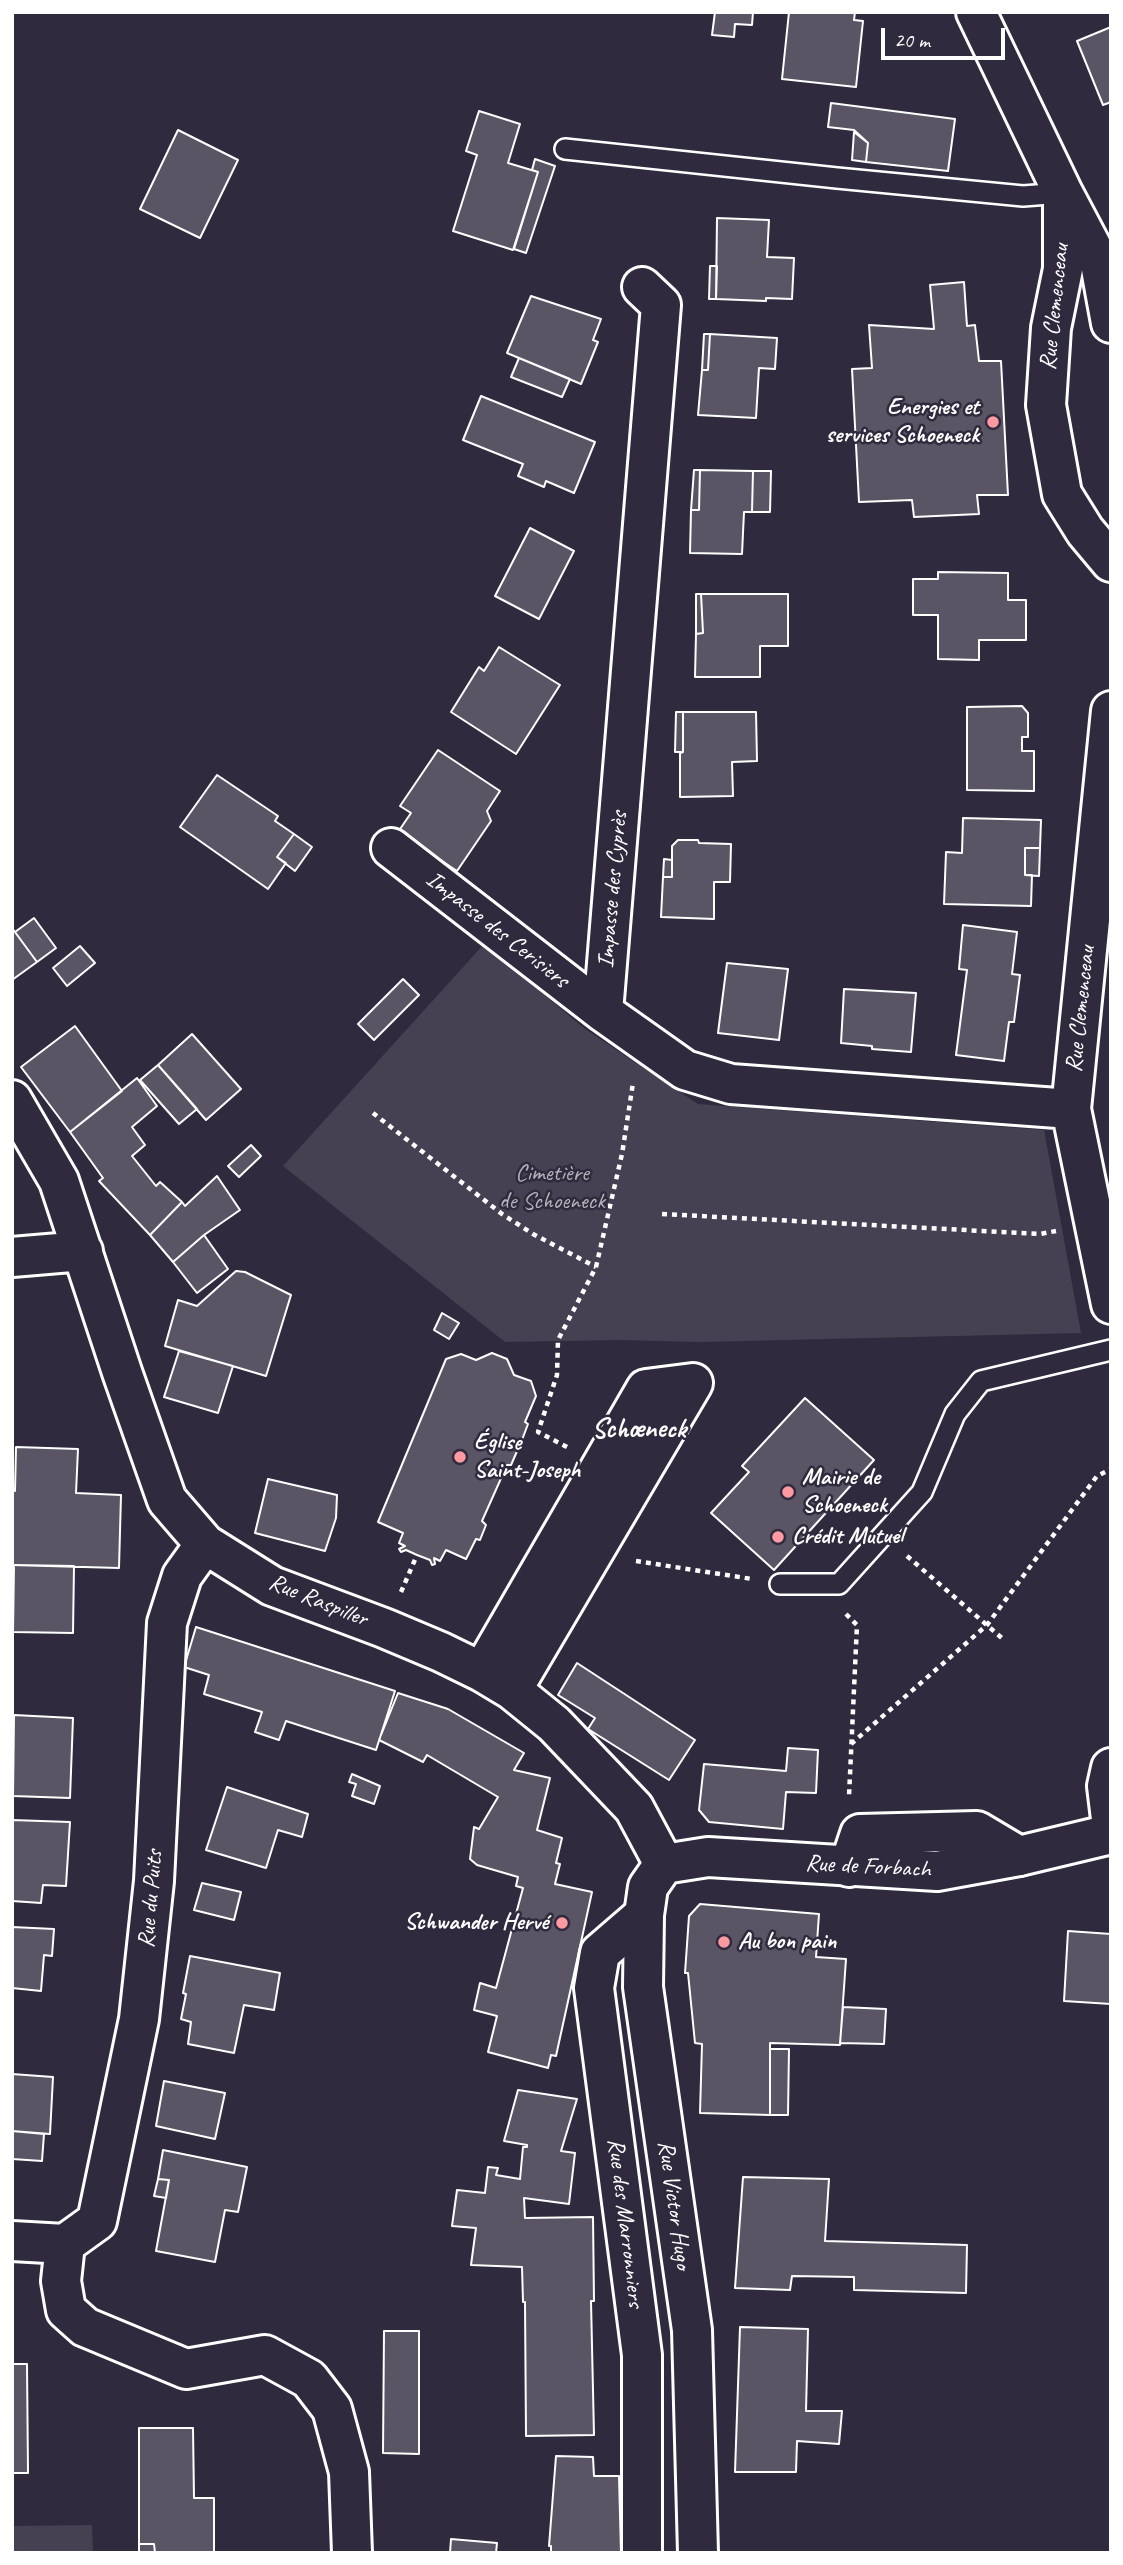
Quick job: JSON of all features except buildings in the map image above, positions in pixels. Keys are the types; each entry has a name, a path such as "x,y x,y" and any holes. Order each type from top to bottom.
{"street":[{"name":"Rue Clemenceau","path":"976,12 1063,194 1063,269 1051,328 1046,405 1062,494 1085,531 1111,562"},
{"path":"1063,194 1100,262 1111,323"},
{"name":"Impasse des Cyprès","path":"603,1012 661,305 642,287"},
{"name":"Rue Clemenceau","path":"1111,711 1071,1110 1111,1304"},
{"name":"Impasse des Cerisiers","path":"391,848 603,1012"},
{"path":"603,1012 685,1070 731,1084 1071,1110"},
{"name":"Rue Raspiller","path":"12,1100 59,1181 167,1500 205,1544 272,1586 384,1628 497,1681 554,1724 634,1808 664,1864"},
{"path":"12,1257 83,1251"},
{"path":"694,1383 594,1554 497,1681 646,1389 694,1383"},
{"name":"Rue du Puits","path":"65,2244 97,2221 139,2019 154,1881 167,1623 182,1576 205,1544"},
{"path":"1111,1768 1107,1786 1111,1819"},
{"name":"Rue de Forbach","path":"664,1864 708,1857 937,1871 1018,1856 1111,1834"},
{"name":"Rue Victor Hugo","path":"664,1864 648,1887 644,1915 643,1987 692,2330 698,2553"},
{"name":"Rue des Marronniers","path":"642,2553 642,2355 594,1988 600,1953 644,1915"},
{"path":"12,2241 65,2244 61,2281 66,2310 85,2327 186,2369 265,2356 309,2379 332,2409 349,2472 352,2553"}],"lane":[{"path":"565,149 1023,196 1063,194"},
{"path":"780,1584 839,1584 922,1492 955,1414 981,1381 1111,1350"}],"path":[{"path":"538,1432 558,1374 558,1340 596,1267 622,1154 633,1081"},
{"path":"373,1113 502,1214 533,1234 596,1267"},
{"path":"662,1214 1040,1234 1095,1225"},
{"path":"851,1744 987,1625 1097,1476 1111,1469"},
{"path":"883,1535 1003,1639"},
{"path":"594,1554 780,1584"},
{"path":"815,1584 857,1625 848,1804"}],"green space":[{"name":"Cimetière de Schoeneck","path":"484,944 585,1029 698,1104 1044,1130 1081,1333 700,1342 505,1342 283,1166"},
{"path":"92,2525 93,2553 12,2553 12,2526"}],"place":[{"name":"Energies et services Schoeneck","path":"993,422"},
{"name":"Église Saint-Joseph","path":"460,1457"},
{"name":"Mairie de Schoeneck","path":"788,1492"},
{"name":"Crédit Mutuel","path":"778,1537"},
{"name":"Schwander Hervé","path":"562,1923"},
{"name":"Au bon pain","path":"724,1942"}],"district":[{"name":"Schœneck","path":"639,1430"}]}
